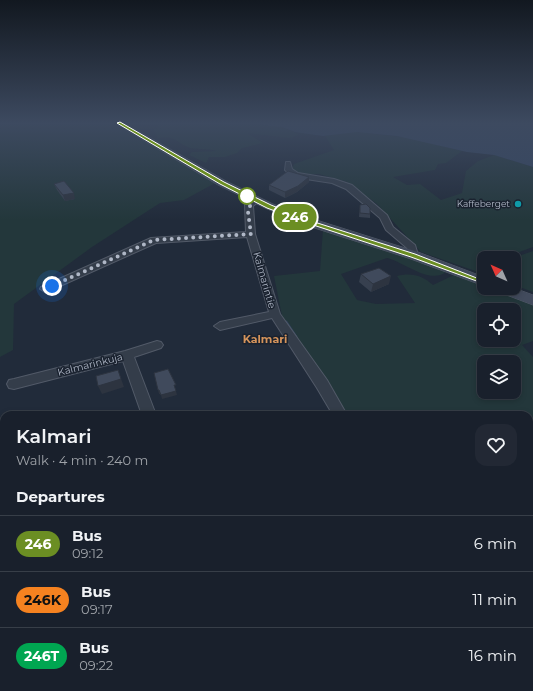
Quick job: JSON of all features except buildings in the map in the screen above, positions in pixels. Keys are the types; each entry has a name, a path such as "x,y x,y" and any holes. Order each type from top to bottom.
{"main road":[{"path":"174,155 256,200 323,227 413,255 477,279"},
{"path":"520,295 533,300"}],"street":[{"path":"288,163 289,170 296,175 334,181 349,187 384,217 389,228 412,247 413,255"},
{"name":"Kalmarintie","path":"256,200 249,205 251,234 274,314 322,384 338,411"},
{"path":"45,290 154,240 251,234"},
{"path":"220,326 274,314"},
{"path":"127,355 157,345"},
{"name":"Kalmarinkuja","path":"14,384 127,355 148,411"}],"green space":[{"path":"0,155 171,155 217,182 184,200 160,203 92,247 14,304 13,350 0,357"},
{"path":"190,155 230,155 225,157 209,157 206,163"},
{"path":"319,155 456,155 446,163 438,164 435,170 393,177 407,185 420,184 441,200 462,193 466,171 478,161 493,155 533,167 533,247 521,251 477,251 477,272 421,252 377,204 347,182 319,174 299,174 292,169 294,164"},
{"path":"323,229 422,260 446,272 432,276 416,271 387,258 341,274 357,300 376,304 415,303 397,276 408,274 421,277 433,285 454,275 477,282 477,295 514,295 533,302 533,341 522,345 533,357 533,411 344,411 283,321 274,276 320,271"},
{"path":"533,251 533,292 521,288 521,255"}],"water":[{"path":"495,155 533,155 533,167"}],"waterway":[{"path":"286,322 296,337"}],"bus line":[{"name":"246","path":"175,155 222,183 269,206 306,221 413,255 477,279"}],"place":[{"name":"Kaffeberget","path":"518,204"}],"district":[{"name":"Kalmari","path":"265,339"}],"route":[{"path":"52,286 154,240 251,234 248,212 249,205 251,203 247,196"}]}
